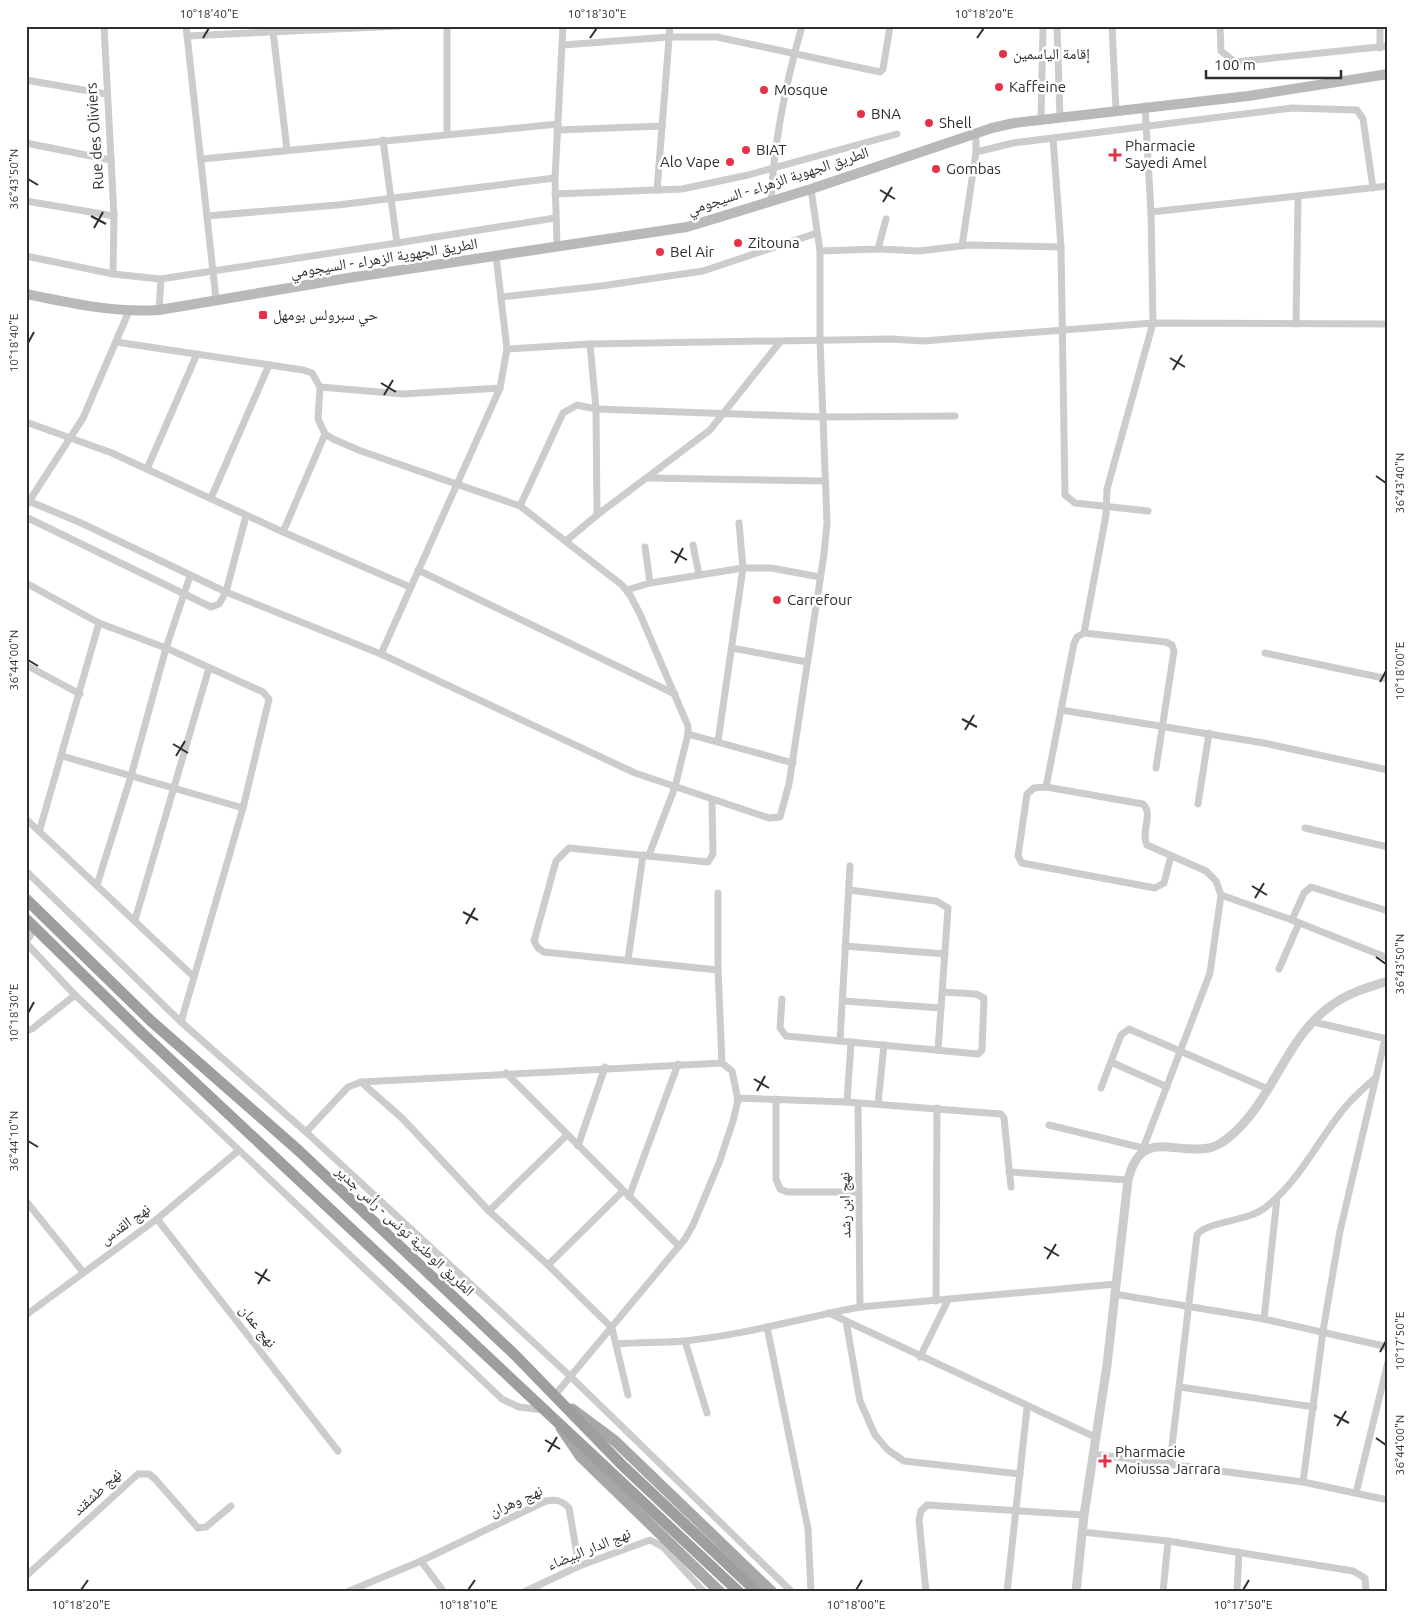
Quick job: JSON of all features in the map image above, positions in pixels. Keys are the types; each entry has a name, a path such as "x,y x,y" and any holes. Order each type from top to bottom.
{"highway":[{"name":"الطريق الوطنية تونس - رأس جدير","path":"26,899 151,1021 298,1150 558,1398 620,1471 739,1592"},
{"name":"الطريق الوطنية تونس - رأس جدير","path":"30,924 142,1033 549,1412 620,1471 757,1592"}],"main road":[{"name":"الطريق الجهوية الزهراء - السيجومي","path":"26,294 74,304 129,311 159,310 216,299 557,245 687,227 811,189 856,172 999,126 1145,106 1248,96 1388,74"},
{"path":"558,1398 615,1442 772,1592"},
{"path":"549,1412 580,1456 720,1592"}],"street":[{"name":"Rue des Oliviers","path":"104,26 106,94 114,216 113,274"},
{"path":"186,26 216,299"},
{"path":"187,36 249,30 274,31 400,26"},
{"path":"447,26 447,134"},
{"path":"557,245 555,178 563,26"},
{"path":"657,190 670,26"},
{"path":"771,200 773,168 794,54 802,26"},
{"path":"563,44 669,37 717,37 880,72 883,69 890,26"},
{"path":"1041,119 1043,26"},
{"path":"1057,26 1060,118"},
{"path":"1112,26 1116,110"},
{"path":"1220,26 1221,51 1235,62 1388,46"},
{"path":"1380,26 1380,48"},
{"path":"274,31 287,150"},
{"path":"26,80 106,94"},
{"path":"1084,632 1107,505 1109,480 1153,323 1151,212 1145,106"},
{"path":"976,152 1013,143 1292,108 1357,110 1363,119 1373,188"},
{"path":"202,159 447,134 558,127 662,126"},
{"path":"555,194 657,190 702,185 773,168 897,134"},
{"path":"962,246 976,152 976,134"},
{"path":"1053,138 1061,247 1065,495 1075,502 1148,511"},
{"path":"383,140 396,244"},
{"path":"26,143 111,160"},
{"path":"207,216 390,198 555,178"},
{"path":"1151,212 1388,186"},
{"path":"129,311 83,418 27,502 79,522 226,592 381,654 610,762 712,801 769,818 778,818 783,811 793,763 826,539 820,340 820,251 811,189"},
{"path":"1296,324 1298,197"},
{"path":"26,200 114,216"},
{"path":"26,256 113,274 162,279 555,218"},
{"path":"878,248 886,219"},
{"path":"501,297 601,286 703,271 818,233"},
{"path":"820,251 878,248 919,251 962,246 1061,247"},
{"path":"381,654 500,388 507,349 496,256"},
{"path":"159,310 162,279"},
{"path":"507,349 590,344 933,340 1153,323 1388,324"},
{"path":"116,342 308,371 312,373 320,387 318,419 325,434 361,451 520,506 627,590 643,620 686,719 688,734 675,787 646,855 628,960"},
{"path":"566,541 597,514 649,478 710,430 725,414 780,342"},
{"path":"590,344 596,409 597,514"},
{"path":"147,469 197,354"},
{"path":"210,498 269,365"},
{"path":"320,387 403,394 500,388"},
{"path":"520,506 562,413 577,406 596,409 822,417 955,416"},
{"path":"26,422 71,437 147,469 246,516 410,587"},
{"path":"283,532 325,434"},
{"path":"649,478 825,481"},
{"path":"26,517 211,607 219,604 226,592 246,516"},
{"path":"718,741 744,568 739,523"},
{"path":"693,545 699,575"},
{"path":"645,547 650,583"},
{"path":"627,590 650,583 744,568 771,568 820,577"},
{"path":"418,570 675,694"},
{"path":"97,885 131,776 166,648 190,576"},
{"path":"26,583 99,623 166,648 263,692 269,699 243,808 180,1022"},
{"path":"40,830 99,623"},
{"path":"1046,787 1074,643 1077,637 1084,632 1166,642 1172,645 1174,651 1156,768"},
{"path":"732,648 808,662"},
{"path":"1265,653 1388,679"},
{"path":"26,665 80,694"},
{"path":"135,920 209,668"},
{"path":"1061,710 1264,742 1388,770"},
{"path":"1198,804 1209,733"},
{"path":"688,734 793,763"},
{"path":"62,756 243,808"},
{"path":"1076,1592 1084,1515 1106,1365 1128,1180 1133,1165 1142,1151 1210,973 1221,896 1216,881 1206,871 1171,856 1153,849 1145,842 1147,811 1143,804 1046,787 1031,789 1026,796 1018,856 1022,863 1155,888 1161,886 1164,882 1171,856"},
{"path":"712,801 712,859 705,861 569,848 564,851 554,867 535,932 536,944 544,952 718,970"},
{"path":"26,819 40,830 194,977"},
{"path":"1305,828 1388,847"},
{"path":"840,1041 850,866"},
{"path":"26,871 180,1022 306,1132 571,1377 792,1592"},
{"path":"1279,969 1304,893 1311,887 1388,911"},
{"path":"849,890 936,901 945,905 949,913 938,1050"},
{"path":"718,893 718,970 722,1063"},
{"path":"1221,896 1295,921 1388,958"},
{"path":"30,924 26,942 75,995 238,1151 502,1399 519,1407 549,1412"},
{"path":"845,946 945,954"},
{"path":"1049,1125 1142,1151 1161,1146 1202,1149 1216,1146 1236,1131 1314,1022 1331,1005 1346,997 1388,981"},
{"path":"782,999 780,1024 784,1035 978,1054 982,1050 986,1005 982,996 943,992"},
{"path":"26,1031 32,1030 75,995"},
{"path":"842,1001 941,1008"},
{"path":"1302,1482 1323,1331 1341,1226 1374,1079 1386,1039 1314,1022"},
{"path":"1101,1088 1120,1035 1127,1029 1268,1088"},
{"path":"847,1102 851,1042"},
{"path":"878,1104 884,1045"},
{"path":"1110,1062 1167,1087"},
{"path":"306,1132 348,1087 361,1082 678,1064 722,1063 732,1071 737,1098 733,1121 720,1163 699,1213 679,1246 571,1377 558,1398"},
{"path":"629,1197 678,1064"},
{"path":"578,1146 605,1067"},
{"path":"506,1073 679,1246"},
{"path":"1170,1463 1188,1307 1199,1232 1215,1225 1250,1217 1277,1198 1291,1184 1341,1112 1374,1079"},
{"path":"361,1082 403,1119 489,1211 548,1265 612,1328 628,1395"},
{"path":"737,1098 847,1102 997,1113 1002,1115 1011,1187"},
{"path":"776,1099 776,1178 778,1186 788,1192 858,1192"},
{"name":"نهج ابن رشد","path":"858,1103 860,1307"},
{"path":"936,1300 937,1108"},
{"path":"489,1211 567,1135"},
{"name":"نهج القدس","path":"26,1315 157,1218 238,1151"},
{"path":"1009,1172 1128,1180"},
{"path":"548,1265 623,1191"},
{"path":"1264,1319 1277,1198"},
{"path":"26,1201 83,1272"},
{"name":"نهج عمان","path":"157,1218 338,1451"},
{"path":"616,1344 685,1341 768,1327 860,1307 1116,1284"},
{"path":"1114,1294 1264,1319 1388,1347"},
{"path":"920,1356 948,1300"},
{"path":"829,1313 1027,1408 1095,1438"},
{"path":"846,1321 860,1401 875,1435 888,1450 904,1461 1020,1474"},
{"path":"768,1327 808,1529 810,1592"},
{"path":"685,1341 707,1413"},
{"path":"1356,1493 1388,1362"},
{"path":"1180,1387 1314,1406"},
{"path":"1007,1592 1027,1408"},
{"path":"1093,1454 1302,1482 1388,1500"},
{"name":"نهج طشقند","path":"26,1576 138,1474 149,1474 155,1479 198,1528 206,1528 230,1506"},
{"name":"نهج وهران","path":"420,1561 546,1502 555,1500 564,1503 569,1508 579,1566"},
{"path":"926,1592 919,1520 924,1508 934,1504 1084,1515"},
{"path":"1082,1532 1168,1540 1353,1571 1365,1578 1366,1592"},
{"name":"نهج الدار البيضاء","path":"524,1592 579,1566 650,1540 663,1547 704,1592"},
{"path":"1163,1592 1168,1540"},
{"path":"1237,1592 1239,1552"},
{"path":"349,1591 420,1561 444,1592"}],"place":[{"name":"إقامة الياسمين","path":"1003,54"},
{"name":"Kaffeine","path":"999,87"},
{"name":"Mosque","path":"764,90"},
{"name":"BNA","path":"861,114"},
{"name":"Shell","path":"929,123"},
{"name":"BIAT","path":"746,150"},
{"name":"Pharmacie Sayedi Amel","path":"1115,155"},
{"name":"Alo Vape","path":"730,162"},
{"name":"Gombas","path":"936,169"},
{"name":"Zitouna","path":"738,243"},
{"name":"Bel Air","path":"660,252"},
{"name":"حي سبرولس بومهل","path":"263,315"},
{"name":"Carrefour","path":"777,600"},
{"name":"Pharmacie Moiussa Jarrara","path":"1105,1461"}]}
